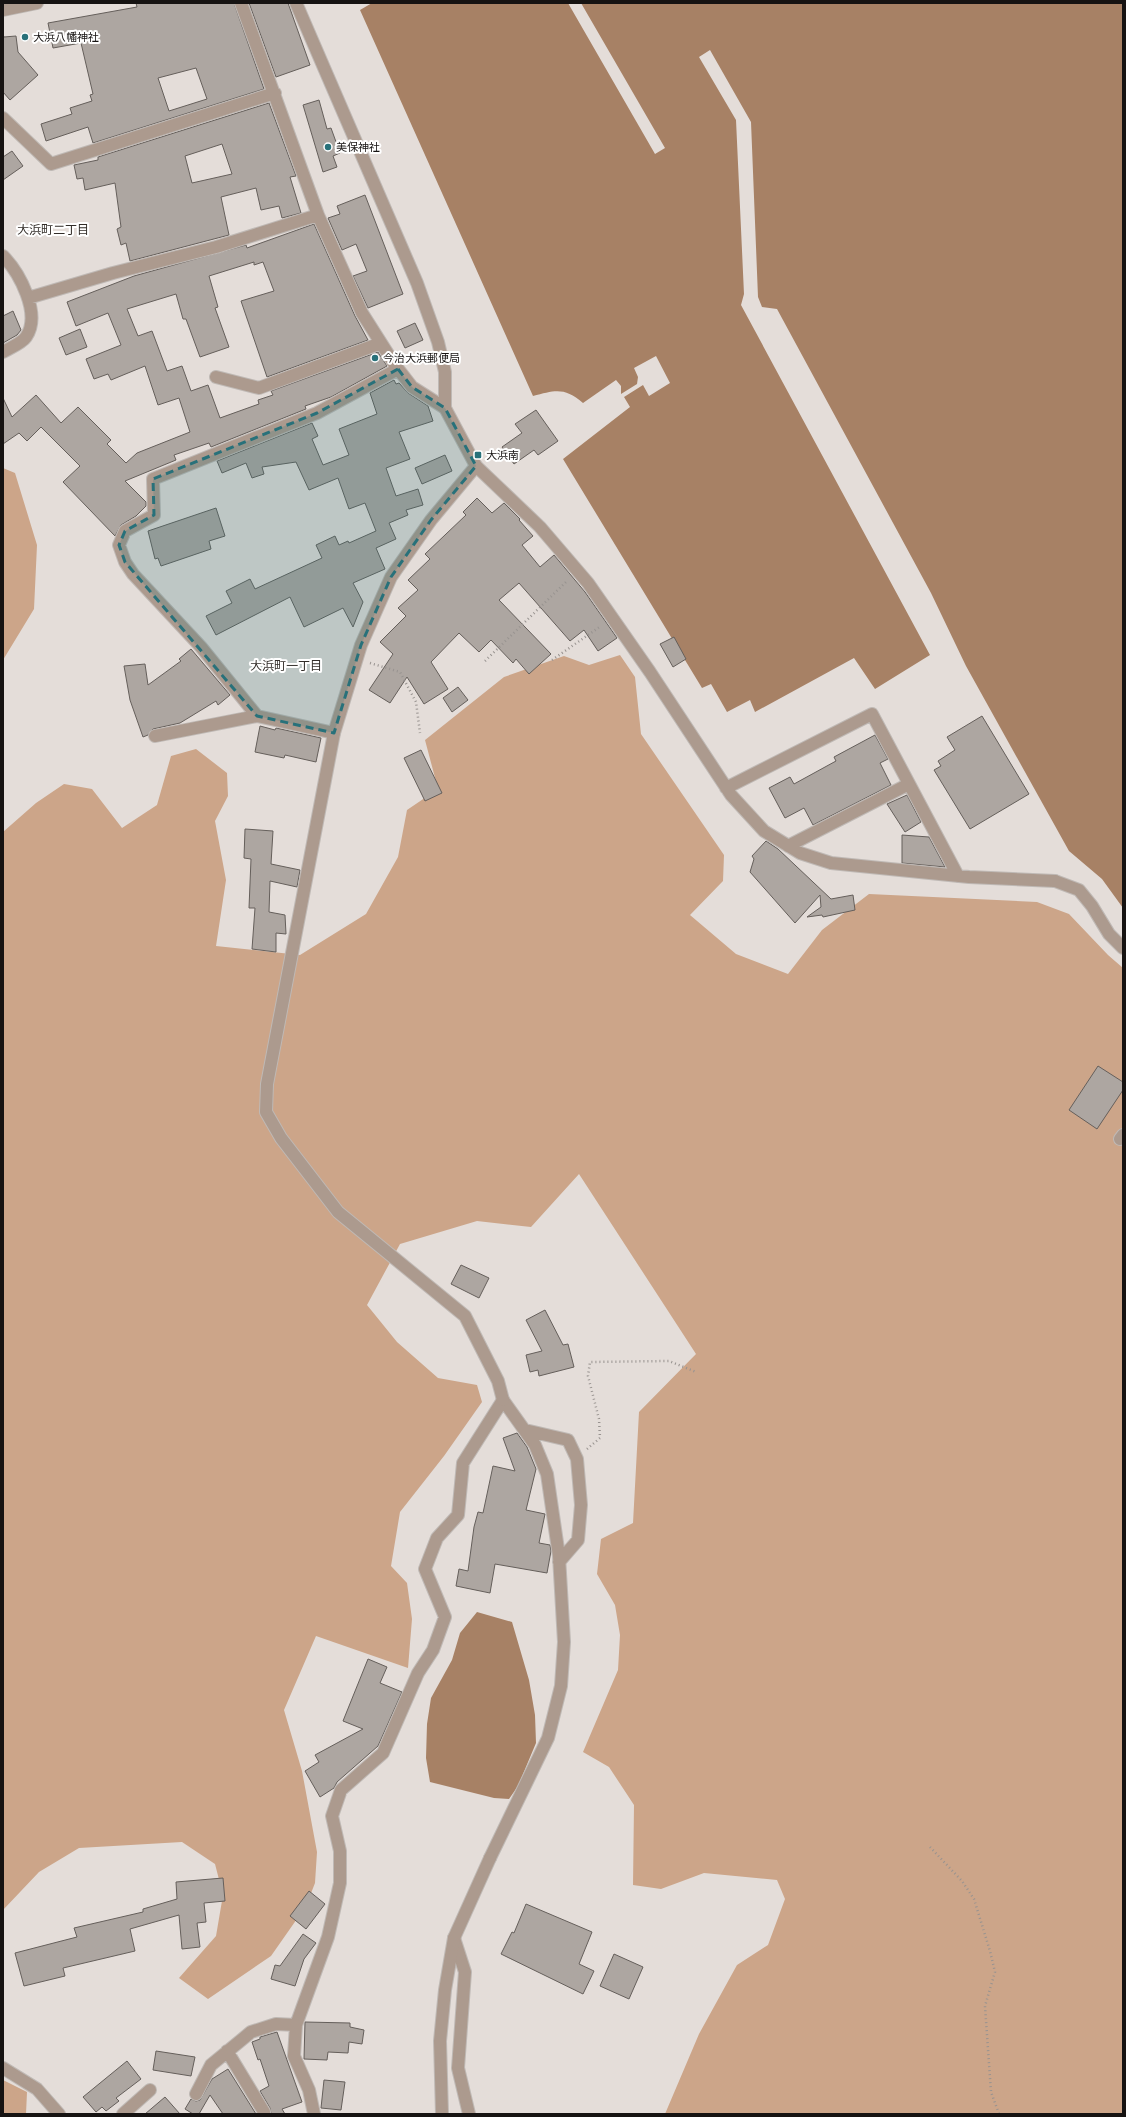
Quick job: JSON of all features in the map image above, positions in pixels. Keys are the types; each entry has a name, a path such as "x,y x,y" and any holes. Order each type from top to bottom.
{"street":[{"path":"3,10 37,3"},
{"path":"241,3 318,215 362,313 398,369 412,387 445,408"},
{"path":"296,3 418,283 438,342 445,372 445,408 476,466 540,527 577,571 612,618 726,788 764,831 800,853 831,863 958,876 1055,882 1079,890 1092,906 1109,934 1123,948"},
{"path":"3,118 50,164 275,94"},
{"path":"28,298 113,273 216,247 318,215"},
{"path":"3,256 14,267 28,298 32,321 26,337 3,352"},
{"path":"216,377 259,388 381,343"},
{"path":"257,716 201,647 133,574 125,562 120,545 125,530 154,515 153,479 317,413 398,369"},
{"path":"442,2114 440,2042 445,1990 454,1938 519,1794 548,1738 561,1686 564,1642 559,1562 547,1474 535,1445 503,1400 498,1381 465,1316 338,1212 281,1138 266,1112 267,1084 334,733 356,659 391,577 431,520 476,466"},
{"path":"726,788 872,714 958,876"},
{"path":"155,736 257,716 334,733"},
{"path":"788,846 909,784"},
{"path":"314,2114 309,2090 294,2056 296,2025 328,1937 340,1883 340,1851 332,1816 341,1790 383,1752 418,1673 433,1650 445,1617 425,1569 437,1538 458,1515 463,1463 503,1400"},
{"path":"525,1430 568,1440 576,1459 581,1504 578,1540 559,1562"},
{"path":"454,1938 465,1972 458,2068 469,2114"},
{"path":"196,2094 211,2065 251,2032 276,2024 296,2025"},
{"path":"228,2051 264,2112"},
{"path":"3,2068 37,2089 59,2114"},
{"path":"123,2114 150,2090"}],"path":[{"path":"486,661 577,571"},
{"path":"552,660 612,618"},
{"path":"356,659 400,672 416,702 420,733"},
{"path":"576,1459 600,1438 599,1419 588,1376 590,1362 669,1361 696,1372"},
{"path":"930,1847 962,1881 974,1899 990,1951 995,1972 985,2006 991,2092 999,2114"}],"highlighted area":[{"path":"398,369 412,387 445,408 476,466 431,520 391,577 361,645 334,733 257,716 125,562 119,545 125,531 154,515 153,479 317,413"}],"shaded area":[{"path":"372,3 568,3 655,154 665,148 581,3 1123,3 1123,908 1102,879 1069,851 966,666 931,593 777,309 762,307 758,297 751,122 710,50 699,57 736,120 744,294 741,305 930,655 875,689 854,658 755,712 750,700 727,712 711,684 702,688 563,459 630,407 624,397 643,385 649,396 670,383 656,356 634,368 638,377 637,384 621,394 621,386 616,380 583,403 571,394 560,391 548,392 533,396 360,10"},
{"path":"3,468 15,473 37,545 34,609 3,660"},
{"path":"620,655 635,677 641,734 724,855 723,881 690,915 736,954 788,974 822,930 869,894 1037,902 1069,914 1108,955 1123,968 1123,2114 665,2114 699,2034 737,1965 768,1945 785,1899 777,1880 704,1873 661,1889 633,1885 634,1805 609,1767 583,1752 618,1670 620,1635 615,1605 597,1574 601,1539 633,1523 639,1412 696,1354 579,1174 531,1227 477,1221 400,1244 367,1305 397,1342 438,1378 477,1385 482,1402 444,1456 400,1512 391,1566 407,1583 412,1619 408,1668 316,1636 284,1710 302,1771 317,1852 315,1883 306,1906 271,1956 208,1999 179,1978 216,1936 223,1895 215,1864 182,1842 79,1848 39,1872 3,1910 3,832 36,803 64,784 92,789 122,828 157,805 171,756 196,749 227,773 228,796 215,821 226,880 216,946 300,955 366,914 398,857 407,810 438,789 425,740 504,677 564,656 589,665"},
{"path":"477,1612 512,1622 529,1680 535,1715 536,1743 518,1786 509,1799 494,1798 430,1782 426,1758 427,1724 431,1698 452,1660 460,1633"},
{"path":"3,2080 27,2092 26,2114 3,2114"}],"building":[{"path":"136,3 234,3 264,89 93,143 88,127 46,141 41,124 72,114 70,108 92,101 90,95 93,94 81,43 53,48 48,23 137,7","holes":["196,68 207,99 169,111 158,78"]},
{"path":"249,3 288,3 310,65 276,77"},
{"path":"3,35 4,37 16,36 18,52 38,75 10,100 3,92"},
{"path":"319,100 327,129 331,128 340,153 333,156 337,167 323,172 303,105"},
{"path":"269,103 296,176 290,177 301,213 282,218 279,206 261,210 256,188 221,197 229,235 130,261 126,243 121,245 117,229 121,227 115,183 85,190 83,178 77,179 74,165 98,160 98,157","holes":["222,144 232,174 192,183 185,156"]},
{"path":"12,151 23,166 3,180 3,157"},
{"path":"365,195 403,294 368,308 353,276 367,271 356,244 342,250 328,218 340,214 337,206"},
{"path":"314,224 355,316 368,340 267,377 241,301 274,291 263,262 254,265 254,262 209,276 218,307 215,308 229,347 200,357 186,319 183,319 176,294 127,309 138,336 152,331 167,371 182,366 191,391 208,385 220,418 259,404 258,400 273,395 271,391 378,352 387,366 331,397 305,406 306,409 211,447 209,443 174,455 176,460 125,481 146,502 146,506 136,516 121,525 115,536 63,482 80,466 41,427 27,441 19,433 3,444 3,398 12,417 36,395 61,423 78,407 111,440 107,444 126,463 137,453 190,432 179,398 158,405 145,366 111,380 108,374 94,379 86,359 121,345 108,313 76,326 67,302 134,276 246,245 247,248"},
{"path":"13,311 21,330 17,335 3,343 3,316"},
{"path":"415,323 423,340 405,348 397,331"},
{"path":"80,329 87,347 66,355 59,338"},
{"path":"394,380 396,384 399,383 408,393 428,406 433,421 399,432 410,459 386,468 396,496 418,489 423,505 406,510 408,515 389,523 396,539 376,548 385,569 353,583 363,602 353,627 343,608 304,627 290,597 216,635 206,616 232,603 226,591 250,579 255,589 322,558 316,545 335,536 339,545 348,541 349,543 376,531 365,503 349,509 338,478 309,490 296,462 262,467 264,474 252,478 246,463 222,473 217,461 312,423 318,436 312,439 323,465 349,455 339,429 377,414 370,393"},
{"path":"536,410 558,441 538,455 534,450 514,464 502,447 522,433 515,424"},
{"path":"445,455 452,471 422,484 415,468"},
{"path":"477,498 492,513 504,503 520,519 519,520 533,536 522,545 540,567 554,555 585,592 617,638 598,651 584,630 570,641 519,583 499,600 551,654 529,674 516,659 513,663 491,640 479,652 459,633 431,662 448,689 424,704 407,677 390,703 369,690 393,654 380,642 406,616 398,608 418,590 408,580 430,559 425,554 466,515 463,512"},
{"path":"216,508 225,536 209,541 211,549 161,566 158,558 155,559 148,531"},
{"path":"674,637 686,659 673,667 660,644"},
{"path":"191,649 230,695 218,705 216,701 180,723 153,729 148,735 143,737 130,700 124,666 145,664 148,685 181,661 179,659"},
{"path":"458,687 468,700 452,712 443,698"},
{"path":"982,716 1029,794 970,829 934,770 941,766 938,761 955,750 947,737"},
{"path":"260,726 321,738 316,762 285,755 284,758 255,752"},
{"path":"875,735 888,759 880,763 891,785 813,825 804,808 785,818 769,788 790,777 794,784 836,761 834,757"},
{"path":"421,750 442,793 425,801 404,758"},
{"path":"907,795 921,822 905,832 887,804"},
{"path":"245,829 273,831 271,864 300,870 297,887 270,881 269,912 285,915 286,934 276,933 276,952 252,949 255,908 249,908 251,859 244,858"},
{"path":"902,835 929,837 945,867 902,863"},
{"path":"766,841 778,849 831,899 853,895 855,910 823,917 822,915 807,917 821,907 820,895 795,923 750,872 754,859 752,856"},
{"path":"1098,1066 1123,1082 1123,1090 1097,1129 1069,1110"},
{"path":"461,1265 489,1278 479,1298 451,1284"},
{"path":"545,1310 563,1345 568,1344 574,1367 539,1376 538,1370 530,1372 526,1355 542,1351 526,1320"},
{"path":"517,1433 527,1447 536,1469 526,1510 545,1514 539,1543 550,1545 551,1551 547,1573 495,1564 490,1593 456,1586 459,1569 468,1571 474,1527 478,1512 483,1513 493,1466 515,1471 503,1438"},
{"path":"368,1659 387,1667 380,1683 402,1692 378,1746 337,1782 334,1788 320,1797 305,1771 319,1762 315,1755 363,1729 343,1721"},
{"path":"223,1878 225,1901 204,1903 206,1922 197,1923 200,1947 182,1949 179,1915 130,1929 135,1951 63,1968 65,1976 24,1986 15,1953 77,1937 74,1928 143,1912 143,1909 177,1899 176,1882"},
{"path":"309,1891 325,1904 306,1929 290,1916"},
{"path":"526,1904 592,1932 579,1964 594,1971 583,1994 501,1954 512,1932 514,1933"},
{"path":"303,1934 316,1943 304,1959 295,1986 271,1979 275,1965 280,1966"},
{"path":"614,1954 643,1967 629,1999 600,1986"},
{"path":"305,2022 350,2023 350,2027 364,2030 362,2044 349,2042 348,2053 328,2052 327,2060 304,2059"},
{"path":"277,2032 302,2102 282,2109 285,2114 271,2114 270,2108 260,2091 269,2086 260,2059 258,2060 252,2042 260,2039 260,2037"},
{"path":"156,2051 195,2057 191,2076 153,2070"},
{"path":"127,2061 141,2079 116,2098 119,2101 106,2111 102,2107 96,2112 83,2097"},
{"path":"228,2069 256,2114 223,2114 210,2095 199,2114 193,2114 185,2109 191,2099 196,2101 200,2100 212,2079"},
{"path":"324,2080 345,2082 341,2110 321,2108"},
{"path":"165,2097 180,2114 145,2114"}],"place":[{"name":"大浜八幡神社","path":"25,37"},
{"name":"美保神社","path":"328,147"},
{"name":"今治大浜郵便局","path":"375,358"},
{"name":"大浜南","path":"478,455"}],"district":[{"name":"大浜町二丁目","path":"53,230"},
{"name":"大浜町一丁目","path":"286,666"}]}
